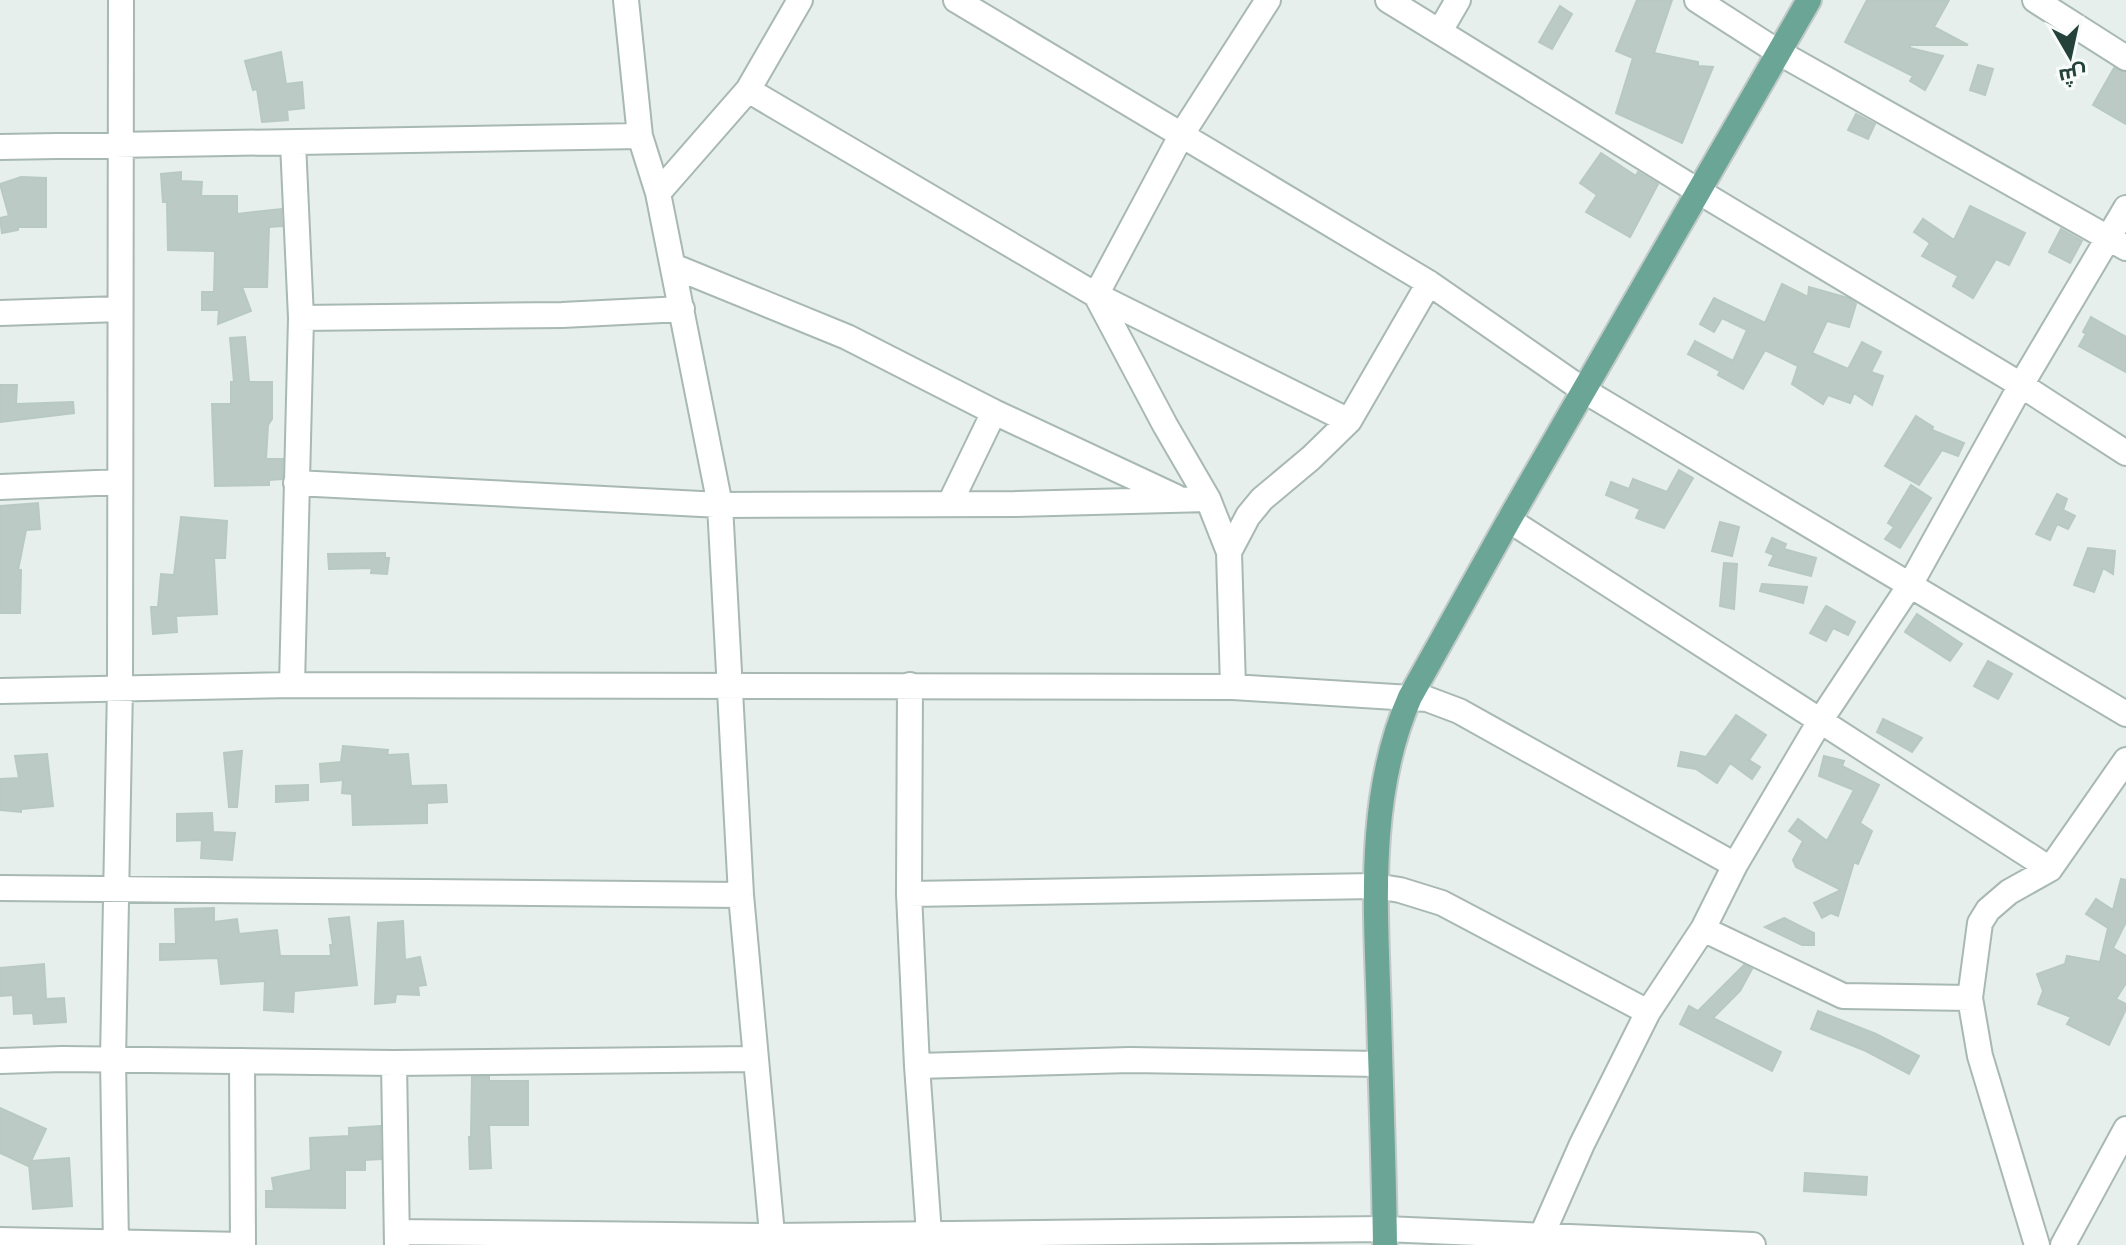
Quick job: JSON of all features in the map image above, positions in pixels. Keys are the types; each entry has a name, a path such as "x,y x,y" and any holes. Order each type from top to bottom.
{"main road":[{"path":"1385,1237 1375,886 1384,790 1397,726 1410,697 1509,520 1809,0"}],"street":[{"path":"116,1244 113,1060 120,686 121,0"},
{"path":"626,0 640,136 658,193 720,505 741,895 772,1240"},
{"path":"658,193 748,90 800,0"},
{"path":"956,0 1429,283 1583,390 2126,714"},
{"path":"1096,295 1182,134 1268,0"},
{"path":"1388,0 2021,385 2126,453"},
{"path":"1440,31 1458,0"},
{"path":"1697,0 1778,52 2117,243"},
{"path":"2035,0 2123,50"},
{"path":"748,90 1096,295 1349,421"},
{"path":"0,147 640,136"},
{"path":"292,685 301,318 293,143"},
{"path":"1541,1237 1582,1144 1648,1012 1703,929 1735,865 1820,721 1910,585 2021,385 2117,243 2126,208"},
{"path":"673,266 847,337 994,412 1182,500"},
{"path":"1229,552 1248,516 1262,499 1349,421 1429,283"},
{"path":"1096,295 1208,499 1229,552 1233,687"},
{"path":"0,313 120,309"},
{"path":"301,318 562,315 682,309"},
{"path":"950,503 994,412"},
{"path":"0,487 120,482"},
{"path":"296,483 720,505 1015,504 1208,499"},
{"path":"1509,520 2050,869"},
{"path":"0,691 120,686 910,685 1233,687 1410,697 1427,699 1459,711 1735,865"},
{"path":"910,685 909,894 929,1234"},
{"path":"2037,1245 1980,1056 1970,998 1980,923 1983,916 2009,892 2050,869 2126,760"},
{"path":"909,894 1375,886 1442,903 1648,1012"},
{"path":"0,888 741,895"},
{"path":"1703,929 1843,996 1970,998"},
{"path":"0,1061 394,1063 754,1059"},
{"path":"917,1066 1130,1060 1380,1064"},
{"path":"0,1240 243,1245 242,1061"},
{"path":"394,1063 397,1238 772,1240 929,1234 1541,1237 1753,1245"},
{"path":"2063,1245 2126,1129"}],"building":[{"path":"1637,0 1672,0 1654,53 1698,62 1698,66 1713,67 1682,143 1616,113 1633,58 1616,51"},
{"path":"1867,0 1949,0 1934,27 1968,45 1910,45 1910,48 1943,56 1925,90 1910,81 1913,76 1845,42"},
{"path":"1560,6 1572,14 1552,49 1539,42"},
{"path":"281,52 286,84 302,82 304,108 287,110 288,120 262,122 257,89 253,90 245,61"},
{"path":"1978,65 1993,69 1985,95 1970,90"},
{"path":"2114,68 2126,73 2126,124 2093,105"},
{"path":"1856,114 1875,124 1868,139 1848,130"},
{"path":"1601,153 1636,176 1638,172 1658,184 1630,237 1586,212 1597,195 1580,183"},
{"path":"181,172 181,181 202,182 201,196 237,196 237,214 281,209 282,226 269,227 267,287 242,287 251,311 218,324 219,310 202,310 202,292 214,292 215,251 168,250 167,202 163,202 161,174"},
{"path":"21,177 46,178 46,227 18,227 18,230 2,233 0,218 9,216 0,184"},
{"path":"1970,206 2025,233 2009,265 1996,259 1973,298 1953,286 1958,276 1922,256 1930,243 1914,232 1923,219 1954,240"},
{"path":"2061,229 2082,241 2070,263 2049,252"},
{"path":"1782,284 1808,297 1809,287 1848,298 1856,304 1849,327 1827,321 1812,353 1848,369 1862,342 1881,352 1871,372 1883,376 1872,405 1854,393 1850,403 1828,395 1823,404 1792,384 1798,366 1765,350 1743,389 1718,375 1720,371 1688,354 1695,341 1733,361 1747,330 1722,318 1714,332 1700,324 1714,298 1765,323"},
{"path":"2091,317 2126,337 2126,372 2079,346"},
{"path":"245,337 249,382 272,382 272,419 268,425 266,459 283,459 282,479 269,480 269,485 215,486 212,404 231,404 231,382 234,382 230,338"},
{"path":"1,385 17,385 16,404 73,402 74,413 0,422"},
{"path":"1916,416 1933,427 1932,430 1964,443 1958,456 1942,450 1919,485 1885,466"},
{"path":"1679,470 1693,478 1664,528 1636,518 1640,509 1606,495 1611,482 1629,489 1633,479 1667,492"},
{"path":"1911,485 1931,498 1900,548 1885,539 1894,527 1888,523"},
{"path":"2057,494 2067,499 2063,510 2075,516 2068,529 2057,524 2050,540 2036,534"},
{"path":"38,503 40,529 26,530 18,570 21,570 20,613 0,613 0,506"},
{"path":"181,517 227,521 225,558 214,558 217,614 176,616 177,632 153,634 151,607 158,607 161,574 174,575"},
{"path":"1720,522 1739,527 1732,556 1712,551"},
{"path":"1772,538 1786,544 1784,549 1816,558 1811,576 1769,565 1774,555 1766,552"},
{"path":"2088,548 2115,551 2113,574 2103,568 2094,592 2074,585"},
{"path":"385,553 385,558 389,558 387,574 371,573 372,568 329,569 328,554"},
{"path":"1724,563 1737,564 1734,609 1720,606"},
{"path":"1762,584 1807,587 1803,603 1760,591"},
{"path":"1826,606 1855,622 1848,635 1833,628 1826,641 1810,633"},
{"path":"1917,614 1962,644 1950,661 1905,632"},
{"path":"1988,661 2012,674 1998,699 1974,686"},
{"path":"1736,715 1766,735 1749,760 1760,767 1752,779 1730,763 1717,783 1696,769 1678,766 1681,752 1706,757"},
{"path":"1883,719 1922,738 1912,752 1877,732"},
{"path":"343,746 388,750 387,755 408,754 411,786 446,785 447,802 427,803 427,823 353,825 352,794 342,793 343,780 321,782 320,764 341,762"},
{"path":"242,751 237,807 229,807 224,753"},
{"path":"47,754 53,806 21,809 21,812 0,810 0,779 19,778 15,756"},
{"path":"1824,756 1844,761 1842,766 1879,785 1860,823 1872,831 1858,864 1854,862 1838,916 1831,913 1822,918 1814,903 1841,890 1796,867 1793,860 1803,841 1789,831 1798,819 1827,841 1854,790 1819,776"},
{"path":"308,785 308,800 276,802 276,786"},
{"path":"212,813 213,832 235,833 232,860 201,858 202,840 177,841 177,814"},
{"path":"2121,879 2126,880 2126,922 2113,948 2126,956 2126,983 2116,999 2126,1004 2126,1009 2109,1045 2067,1024 2071,1017 2038,1004 2043,991 2037,974 2065,964 2067,956 2100,962 2108,928 2086,914 2096,899 2113,910"},
{"path":"214,908 214,922 237,919 239,934 277,930 280,956 331,956 330,945 333,945 329,919 349,917 357,985 294,991 293,1012 264,1010 265,981 221,984 218,958 160,960 160,944 176,944 175,909"},
{"path":"1784,918 1814,933 1814,945 1802,945 1765,927"},
{"path":"403,921 405,960 420,957 426,985 418,986 419,995 396,994 395,1002 375,1004 378,923"},
{"path":"44,964 46,999 64,998 66,1022 34,1024 33,1013 14,1014 13,995 0,996 0,968"},
{"path":"1744,965 1752,969 1740,991 1713,1018 1781,1052 1772,1071 1680,1024 1689,1006 1698,1011"},
{"path":"1818,1011 1876,1034 1919,1056 1909,1074 1866,1051 1811,1029"},
{"path":"472,1077 489,1077 489,1081 528,1081 528,1125 489,1125 491,1168 470,1169"},
{"path":"0,1108 46,1129 31,1161 69,1158 72,1206 33,1209 29,1164 0,1153"},
{"path":"380,1126 381,1159 365,1160 365,1170 345,1170 345,1208 266,1207 266,1191 274,1191 272,1178 311,1170 310,1138 349,1136 349,1128"},
{"path":"1805,1173 1867,1177 1866,1195 1804,1191"}]}
